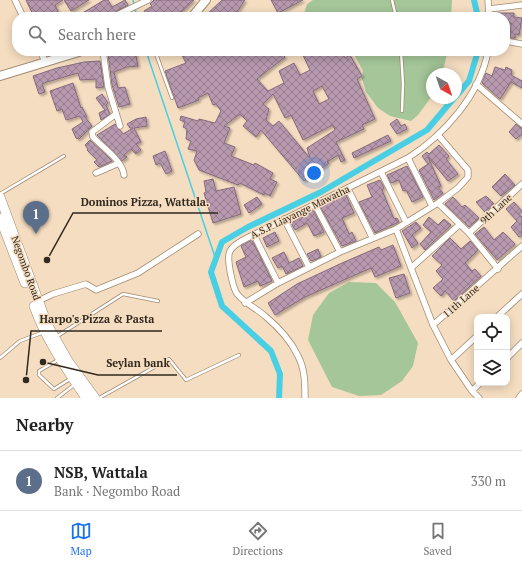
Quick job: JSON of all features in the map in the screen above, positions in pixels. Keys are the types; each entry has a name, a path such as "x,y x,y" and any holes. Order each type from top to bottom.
{"highway":[{"name":"Negombo Road","path":"0,196 2,220 44,332 59,360 86,398"},
{"name":"Negombo Road","path":"2,220 54,338 68,361 95,398"}],"main road":[{"path":"196,12 206,0"},
{"path":"0,76 45,61 54,56"}],"street":[{"path":"15,0 21,12"},
{"path":"488,0 489,9 522,5"},
{"path":"122,12 145,1"},
{"path":"510,42 522,44"},
{"path":"42,56 45,61"},
{"path":"104,56 108,87 120,126"},
{"name":"A.S.P Liayange Mawatha","path":"305,398 304,372 298,356 288,341 264,315 245,303 236,294 229,264 229,252 234,246 254,234 348,189 408,158 425,147 438,135 459,110 476,84 486,56"},
{"path":"476,84 522,124"},
{"path":"116,114 92,132 93,137 119,163 124,170 124,175"},
{"path":"245,303 278,283 309,267 372,237 396,229 438,203 458,188 468,177 469,173 466,167 438,135"},
{"path":"408,158 432,206"},
{"path":"96,173 119,163"},
{"path":"381,172 406,222"},
{"name":"9th Lane","path":"469,234 522,184"},
{"path":"348,189 372,237"},
{"path":"438,203 469,234 498,269"},
{"path":"315,204 340,252"},
{"path":"284,219 309,267"},
{"path":"411,268 460,225"},
{"name":"11th Lane","path":"396,229 433,325 498,269 522,246"},
{"path":"38,301 53,294 86,284 96,290 138,273 198,234"},
{"path":"254,234 278,283"},
{"path":"500,314 522,294"},
{"path":"433,325 451,360 472,391 479,398"},
{"path":"451,360 474,339"},
{"path":"510,355 522,343"},
{"path":"472,391 477,386"},
{"path":"519,398 522,394"}],"lane":[{"path":"392,0 395,12"},
{"path":"157,56 172,98"},
{"path":"401,56 403,84 402,111"},
{"path":"0,196 64,156"},
{"path":"54,338 123,294 158,301"},
{"path":"0,358 20,342 44,332"},
{"path":"99,398 164,360 169,359 186,380 239,355"},
{"path":"59,360 39,371 39,375 54,389 74,381"},
{"path":"58,398 74,381"}],"green space":[{"path":"313,0 452,0 451,12 305,12 307,4"},
{"path":"355,56 447,56 444,68 426,68 426,104 418,115 411,121 390,116 378,108 366,92 362,79 363,71"},
{"path":"349,282 376,283 395,302 418,343 413,366 402,381 381,395 359,396 332,387 308,340 313,315 329,293"}],"building":[{"path":"26,0 63,0 55,5 58,11 56,12 32,12"},
{"path":"64,0 89,0 71,11"},
{"path":"104,0 108,0 112,7 125,0 128,5 115,12 84,12"},
{"path":"154,0 194,0 181,12 144,12 152,6 150,4"},
{"path":"222,0 245,0 237,12 209,12"},
{"path":"271,0 303,0 280,12 277,12"},
{"path":"510,13 514,13 514,17 522,18 519,35 515,34 515,38 510,38"},
{"path":"108,56 136,56 138,66 127,67 114,72 118,88 125,87 130,104 119,107 112,85"},
{"path":"182,56 284,56 285,57 257,79 268,91 284,83 279,71 294,63 300,75 310,70 303,56 344,56 345,58 351,56 362,76 357,79 375,119 362,125 364,129 336,142 345,160 341,162 338,155 327,162 329,163 319,170 321,175 317,177 315,171 304,181 261,130 256,137 243,126 247,121 240,114 224,126 230,128 224,143 235,147 231,156 254,165 255,163 273,173 270,179 277,182 270,196 265,193 264,195 240,183 238,185 199,170 194,160 197,151 188,149 191,141 186,139 187,129 183,127 185,122 180,120 181,116 198,121 199,119 215,123 221,111 216,104 213,105 208,93 198,98 199,100 178,108 165,71 186,63","holes":["322,86 329,99 319,104 313,91","273,94 285,118 291,115 303,140 333,125 335,130 307,148 310,158 279,121 273,126 266,120 269,109 263,104"]},
{"path":"100,61 104,87 96,88 96,79 80,80 78,73 42,84 45,92 39,94 33,76 57,68 84,62"},
{"path":"495,67 505,70 506,67 512,70 511,75 522,81 522,88 511,82 500,99 482,83 486,73 492,76"},
{"path":"73,83 81,108 82,107 87,117 85,117 92,126 79,139 76,138 72,129 83,122 80,116 66,120 62,109 57,111 50,91"},
{"path":"102,94 108,103 106,105 110,114 101,120 99,113 105,110 96,98"},
{"path":"146,117 147,126 134,128 141,142 136,144 141,150 136,154 131,149 124,155 127,157 122,161 97,135 115,124 123,134 133,128 130,128 127,124 136,119"},
{"path":"397,119 401,126 405,124 407,129 397,134 390,124"},
{"path":"516,124 522,128 522,134 516,139 509,132"},
{"path":"388,135 391,141 354,158 352,153"},
{"path":"90,140 112,161 99,167 94,162 97,160 87,150 88,149 85,145"},
{"path":"439,145 449,156 446,159 458,174 448,181 428,157 441,186 438,187 443,193 434,200 419,170 428,164 422,156 427,152 429,154"},
{"path":"165,151 172,171 166,174 160,163 156,165 153,156"},
{"path":"407,166 423,197 412,202 406,190 403,191 399,180 391,183 387,175"},
{"path":"505,174 515,185 501,196 492,187"},
{"path":"213,179 216,191 234,187 241,214 213,223 204,193 206,192 204,181"},
{"path":"380,180 384,188 382,190 394,219 397,218 399,222 375,233 359,202 372,197 367,185"},
{"path":"346,195 354,213 342,218 349,234 352,232 356,241 342,246 320,206"},
{"path":"486,196 494,204 485,212 476,202"},
{"path":"257,197 262,204 249,213 244,205"},
{"path":"453,197 462,207 465,205 479,218 469,227 445,204"},
{"path":"514,202 522,211 518,214 522,217 522,235 519,237 511,227 517,221 506,209"},
{"path":"313,210 324,232 314,236 307,223 295,230 291,223"},
{"path":"429,217 438,225 444,219 451,225 425,250 420,244 431,232 423,225"},
{"path":"416,222 421,228 412,235 418,243 412,248 402,231"},
{"path":"484,227 494,240 503,232 515,244 497,260 475,234"},
{"path":"275,232 279,241 267,247 263,238"},
{"path":"450,238 461,249 470,241 478,250 465,263 472,271 475,269 481,276 454,301 445,291 441,296 433,288 443,279 436,271 442,265 432,256"},
{"path":"252,240 272,281 260,286 258,281 244,287 236,262 246,257 241,246"},
{"path":"393,245 401,266 375,277 371,268 305,297 275,315 268,303 297,284 342,263 379,247 381,250"},
{"path":"318,249 321,257 311,261 307,254"},
{"path":"284,252 289,263 299,258 303,266 286,274 282,266 278,268 272,258"},
{"path":"404,274 410,293 396,298 389,278"}],"waterway":[{"path":"133,0 136,12"},
{"path":"474,0 477,12"},
{"path":"148,56 216,260"},
{"path":"462,89 469,81 476,56"},
{"path":"279,398 280,374 271,351 222,306 211,272 222,242 248,227 321,192 427,130 449,104"}],"place":[{"name":"NSB, Wattala","path":"36,234"},
{"name":"Dominos Pizza, Wattala.","path":"47,260"},
{"name":"Seylan bank","path":"43,362"},
{"name":"Harpo's Pizza & Pasta","path":"26,380"}]}
